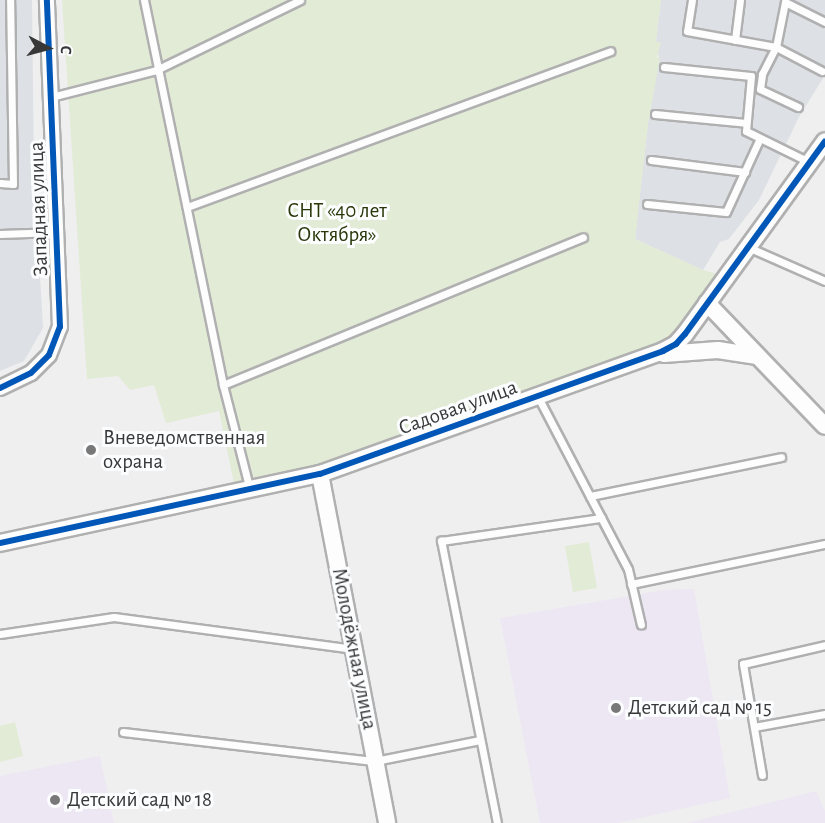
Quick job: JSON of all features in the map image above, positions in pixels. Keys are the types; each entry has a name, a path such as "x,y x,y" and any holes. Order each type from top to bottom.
{"street":[{"name":"Западная улица","path":"0,388 31,373 49,355 60,327 47,0"},
{"name":"Садовая улица","path":"0,543 320,474 538,397 653,355 676,344 747,247 816,159 825,141"},
{"path":"707,303 825,426"},
{"path":"653,355 718,350 756,356"},
{"name":"Молодёжная улица","path":"320,474 387,823"}],"lane":[{"path":"0,183 13,184 10,0"},
{"path":"144,0 156,70 187,207 223,385 250,490"},
{"path":"51,97 156,70 300,0"},
{"path":"692,0 687,31 776,47 822,71"},
{"path":"735,40 740,0"},
{"path":"798,107 760,89 762,74 776,47 785,2 825,22"},
{"path":"187,207 610,51"},
{"path":"664,67 751,76 746,130 760,138 816,159"},
{"path":"655,114 746,123"},
{"path":"647,204 726,212 760,138"},
{"path":"651,160 745,171"},
{"path":"0,234 57,232"},
{"path":"223,385 584,237"},
{"path":"747,247 825,281"},
{"path":"538,397 627,569 641,625"},
{"path":"590,496 781,456"},
{"path":"497,823 441,541 601,518"},
{"path":"631,584 825,544"},
{"path":"0,634 114,617 354,649"},
{"path":"762,775 743,664 825,645"},
{"path":"754,727 825,714"},
{"path":"123,732 375,761 480,740"}],"shaded area":[{"path":"0,0 32,0 34,174 43,328 24,361 0,371"},
{"path":"661,0 825,0 825,75 799,117 759,200 729,239 720,242 703,270 635,239 648,123 659,58 656,41"},
{"name":"Детский сад № 15","path":"694,589 730,798 618,823 540,823 500,618 664,590"},
{"name":"Детский сад № 18","path":"100,756 114,823 0,823 0,776"},
{"path":"816,791 825,811 825,823 687,823"}],"green space":[{"name":"СНТ «40 лет Октября»","path":"62,0 661,0 656,41 661,43 657,57 660,58 648,124 635,239 703,270 718,274 671,340 316,466 235,488 219,411 166,423 154,385 130,390 118,376 87,379"},
{"path":"589,542 597,588 573,592 565,546"},
{"path":"15,722 23,756 0,762 0,726"}],"cycle path":[{"path":"0,388 31,373 49,355 60,327 47,0"},
{"path":"0,543 320,474 663,351 676,344 685,334 825,141"}],"place":[{"name":"Вневедомственная охрана","path":"91,450"},
{"name":"Детский сад № 15","path":"616,708"},
{"name":"Детский сад № 18","path":"55,800"}]}
